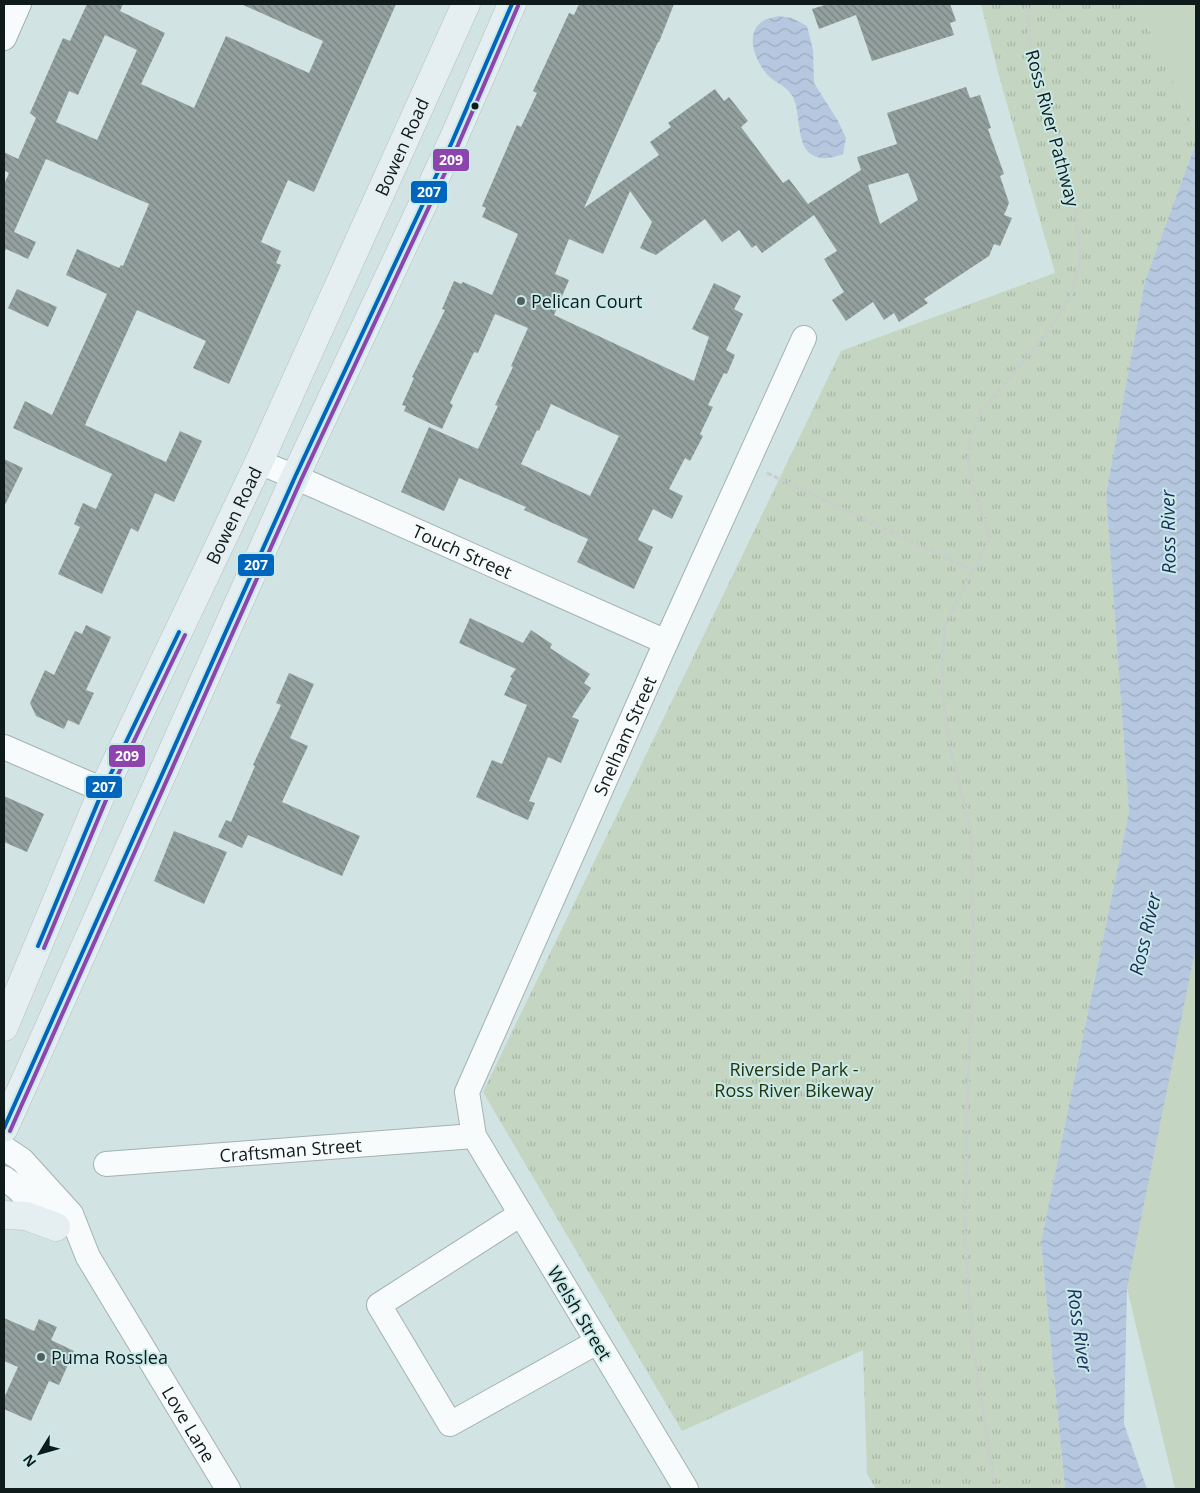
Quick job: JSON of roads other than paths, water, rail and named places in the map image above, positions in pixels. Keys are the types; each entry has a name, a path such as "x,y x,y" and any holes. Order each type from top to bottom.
{"main road":[{"name":"Bowen Road","path":"4,1027 103,790 259,462 466,4"},
{"path":"4,1128 295,477 452,142 512,4"},
{"path":"4,1215 26,1216 56,1227"}],"street":[{"path":"4,38 19,4"},
{"name":"Snelham Street","path":"474,1136 467,1092 666,642 804,338"},
{"name":"Touch Street","path":"259,462 666,642"},
{"path":"4,747 103,790"},
{"name":"Craftsman Street","path":"106,1164 474,1136"},
{"name":"Welsh Street","path":"474,1136 686,1489"},
{"name":"Love Lane","path":"4,1148 22,1160 72,1214 88,1257 228,1489"},
{"name":"Love Lane","path":"4,1178 17,1188 88,1257"},
{"path":"521,1214 379,1305 445,1416 450,1424 598,1342"}],"water":[{"path":"778,16 792,18 807,26 813,50 814,83 838,121 846,138 843,154 831,158 823,158 811,154 806,149 801,136 793,97 787,89 768,75 758,60 753,45 754,32 757,26 766,19"},
{"name":"Ross River","path":"1196,143 1196,946 1127,1288 1124,1424 1147,1489 1065,1489 1041,1242 1129,812 1106,494 1145,281"}],"place":[{"name":"Pelican Court","path":"521,301"},
{"name":"Puma Rosslea","path":"41,1357"}],"park label":[{"name":"Riverside Park - Ross River Bikeway","path":"794,1079"}]}
